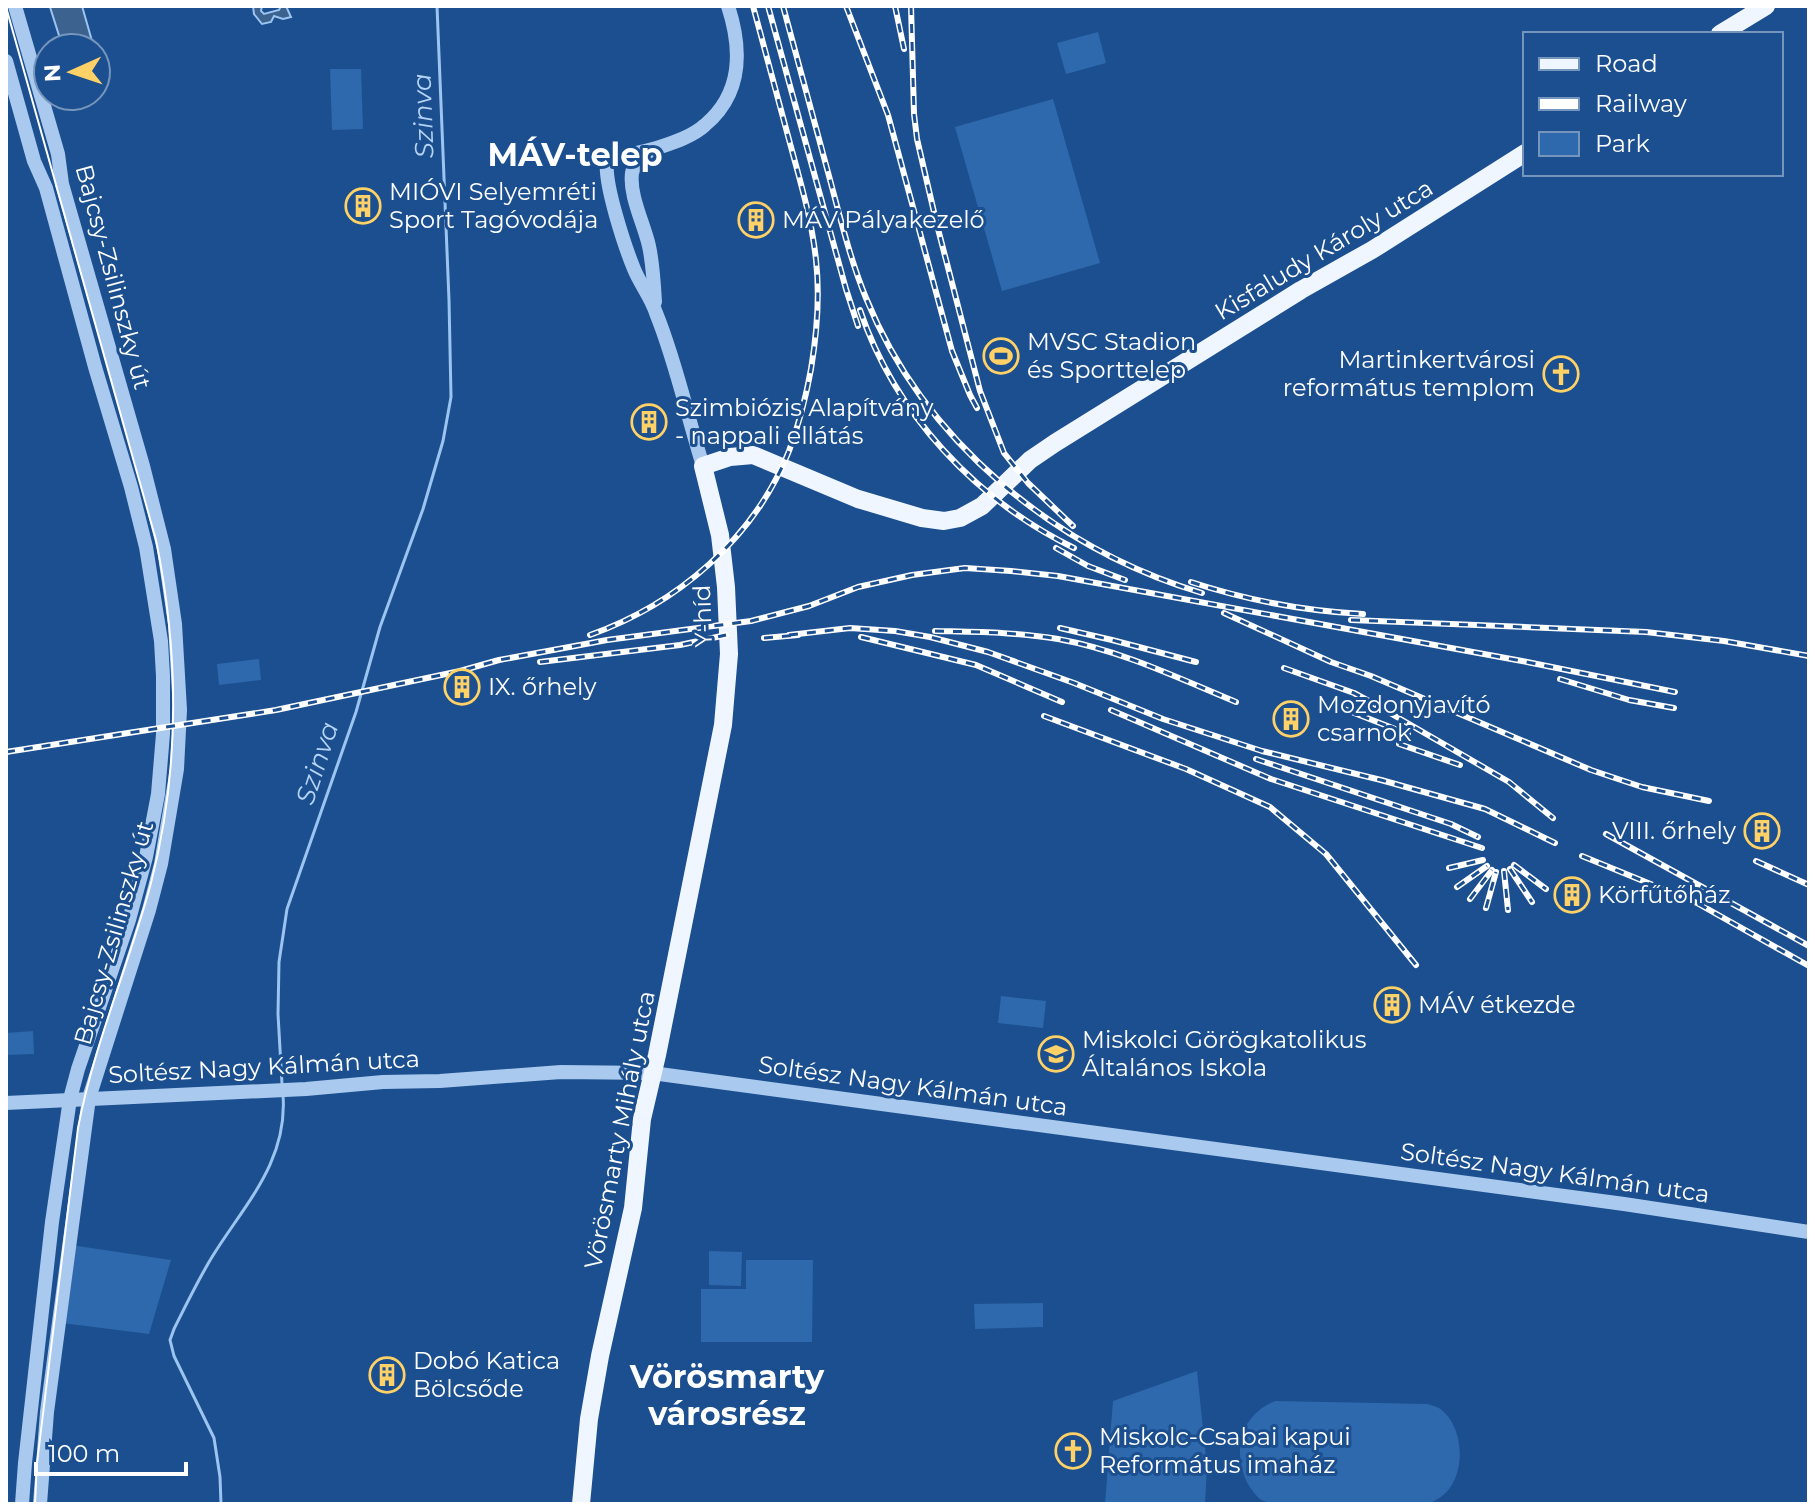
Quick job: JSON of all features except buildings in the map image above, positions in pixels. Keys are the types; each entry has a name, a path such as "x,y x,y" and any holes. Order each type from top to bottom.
{"main road":[{"path":"1723,32 1766,6"},
{"name":"Kisfaludy Károly utca","path":"703,466 730,457 753,455 858,499 922,518 944,521 960,518 982,506 1024,466 1055,443 1523,154"},
{"name":"Y-híd","path":"703,466 720,535 728,617 726,693 715,766"},
{"name":"Vörösmarty Mihály utca","path":"581,1504 589,1419 611,1301 633,1208 642,1119 715,766"}],"street":[{"name":"Bajcsy-Zsilinszky út","path":"15,6 153,504 169,576 177,650 179,739 168,831 149,910 89,1098 49,1398 40,1504"},
{"path":"656,311 629,255 609,187 607,162 622,155 653,149 706,125 727,97 737,64 738,45 728,6"},
{"name":"Bajcsy-Zsilinszky út","path":"6,61 34,161 46,188 140,519 155,596 163,676 158,794 146,857 129,920 70,1099 52,1222 22,1504"},
{"path":"653,149 638,160 633,169 632,188 648,243 656,311"},
{"name":"Y-híd","path":"656,311 703,466"},
{"name":"Soltész Nagy Kálmán utca","path":"6,1103 297,1090 561,1072 652,1073 1624,1204 1809,1232"}],"green space":[{"path":"1098,32 1106,63 1066,74 1057,43"},
{"path":"330,69 361,69 363,129 332,130"},
{"path":"1053,99 1100,263 1002,291 955,127"},
{"path":"259,659 261,680 219,685 217,664"},
{"path":"1001,996 1046,1001 1043,1028 998,1023"},
{"path":"33,1031 34,1054 6,1055 6,1033"},
{"path":"71,1245 171,1260 149,1334 62,1323"},
{"path":"709,1251 742,1252 741,1286 709,1285"},
{"path":"746,1260 813,1260 812,1342 701,1342 701,1289 746,1289"},
{"path":"1043,1303 1043,1327 975,1329 974,1304"},
{"path":"1197,1371 1207,1467 1205,1504 1105,1504 1113,1401"},
{"path":"1275,1401 1427,1404 1438,1407 1447,1415 1457,1435 1460,1458 1454,1480 1445,1494 1429,1504 1278,1504 1262,1500 1245,1478 1241,1466 1241,1443 1243,1433 1255,1414"}],"shaded area":[{"path":"82,6 89,32 58,32 50,7"},
{"path":"253,6 262,6 264,14 286,6 291,17 283,19 274,16 271,22 262,24 254,14"}],"waterway":[{"name":"Szinva","path":"282,1084 279,962 287,909 356,712 380,627 423,509 443,441 451,397 437,6"},
{"name":"Szinva","path":"221,1504 214,1438 174,1356 170,1340 207,1266 250,1201 271,1162 283,1119 283,1095"}],"tram line":[{"path":"6,7 156,540 169,625 173,712 167,798 151,883 93,1066 78,1128 37,1463 35,1504"}],"railway":[{"path":"590,635 653,606 682,586 734,540 774,483 789,451 802,410 816,328 816,260 806,203 753,6"},
{"path":"768,6 858,326"},
{"path":"783,6 860,283 891,350 922,398 959,443 1001,483 1046,518 1148,574 1202,593"},
{"path":"846,6 888,115 952,351 977,408"},
{"path":"895,6 904,49"},
{"path":"911,6 917,139 980,391 1004,453 1028,483 1073,526"},
{"path":"860,310 894,384 943,450 1004,505 1074,548"},
{"path":"1056,548 1088,566 1125,580"},
{"path":"6,752 276,710 499,660 607,640 751,621 809,606 858,587 965,568 1058,576 1675,692"},
{"path":"1191,582 1276,604 1363,614"},
{"path":"1224,613 1331,662 1371,676 1591,770 1642,787 1709,801"},
{"path":"1351,620 1646,632 1724,641 1809,656"},
{"path":"789,635 850,628 895,631 988,652 1163,719 1262,751 1485,809 1555,843"},
{"path":"1060,628 1196,662"},
{"path":"935,631 1027,635 1081,644 1148,666 1236,702"},
{"path":"540,662 680,645 726,635"},
{"path":"764,638 798,635"},
{"path":"861,637 976,665 1062,702"},
{"path":"1284,668 1354,693 1378,706 1509,782 1553,818"},
{"path":"1560,679 1629,700 1674,708"},
{"path":"1344,709 1408,734"},
{"path":"1111,710 1271,779 1482,848"},
{"path":"1044,716 1186,769 1270,807 1326,854 1416,965"},
{"path":"1399,744 1460,765"},
{"path":"1256,759 1451,824 1478,837"},
{"path":"1606,834 1809,946"},
{"path":"1582,856 1697,903 1809,966"},
{"path":"1449,868 1483,860"},
{"path":"1756,861 1809,885"},
{"path":"1514,865 1546,889"},
{"path":"1457,887 1487,866"},
{"path":"1510,869 1532,902"},
{"path":"1470,899 1492,870"},
{"path":"1504,871 1508,910"},
{"path":"1486,908 1496,872"}],"place":[{"name":"MIÓVI Selyemréti Sport Tagóvodája","path":"363,206"},
{"name":"MÁV Pályakezelő","path":"756,220"},
{"name":"MVSC Stadion és Sporttelep","path":"1001,356"},
{"name":"Martinkertvárosi református templom","path":"1561,374"},
{"name":"Szimbiózis Alapítvány - nappali ellátás","path":"649,422"},
{"name":"IX. őrhely","path":"462,687"},
{"name":"Mozdonyjavító csarnok","path":"1291,719"},
{"name":"VIII. őrhely","path":"1762,831"},
{"name":"Körfűtőház","path":"1572,895"},
{"name":"MÁV étkezde","path":"1392,1005"},
{"name":"Miskolci Görögkatolikus Általános Iskola","path":"1056,1054"},
{"name":"Dobó Katica Bölcsőde","path":"387,1375"},
{"name":"Miskolc-Csabai kapui Református imaház","path":"1073,1451"}],"district":[{"name":"MÁV-telep","path":"575,155"},
{"name":"Vörösmarty városrész","path":"727,1396"}]}
